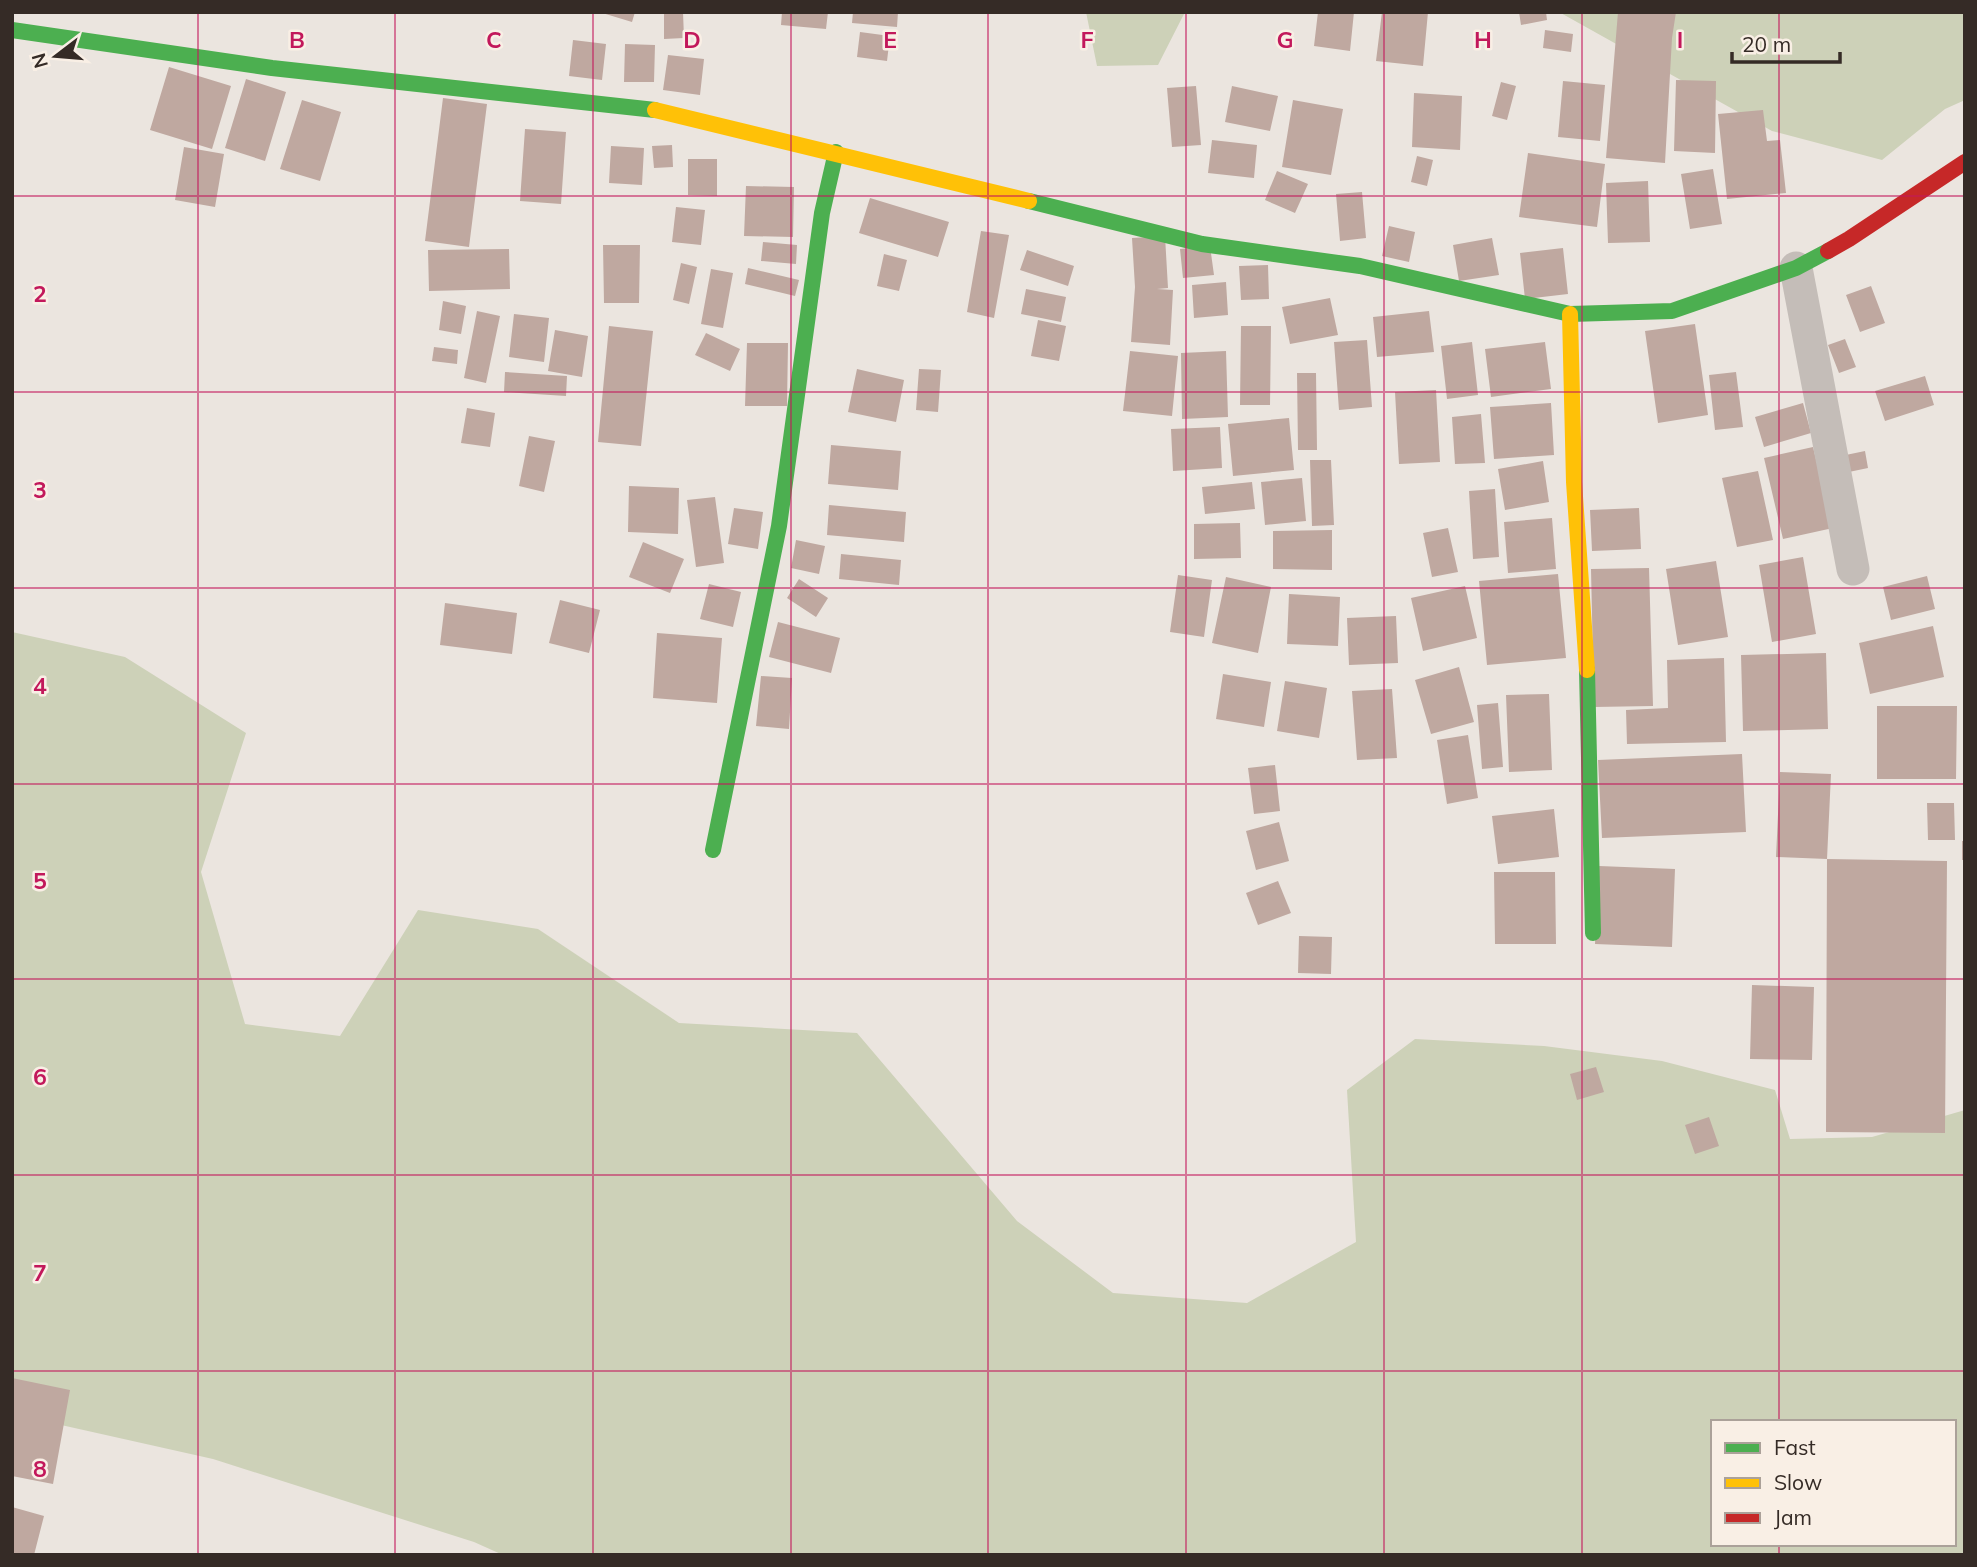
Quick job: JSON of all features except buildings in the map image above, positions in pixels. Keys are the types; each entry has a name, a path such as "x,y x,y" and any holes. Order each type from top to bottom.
{"street":[{"path":"12,30 272,68 663,111 1202,244 1360,266 1570,314 1672,311 1796,268 1849,239 1965,162"},
{"path":"713,850 779,526 822,213 836,152"},
{"path":"1796,268 1853,569"},
{"path":"1570,314 1574,482 1587,658 1593,933"}],"green space":[{"path":"1086,12 1185,12 1158,65 1097,66"},
{"path":"1559,12 1965,12 1965,100 1945,109 1882,160 1772,131"},
{"path":"12,632 125,657 246,733 201,872 245,1024 340,1036 418,910 538,929 679,1023 857,1033 1017,1221 1113,1293 1247,1303 1356,1242 1347,1090 1415,1039 1544,1046 1662,1061 1775,1090 1790,1139 1872,1137 1965,1110 1965,1555 503,1555 474,1542 213,1459 12,1414"}],"traffic: fast":[{"path":"12,30 272,68 655,110"},
{"path":"713,850 779,526 822,213 836,152"},
{"path":"1029,201 1202,244 1360,266 1570,314 1672,311 1796,268 1828,251"},
{"path":"1587,670 1593,933"}],"traffic: slow":[{"path":"655,110 1029,201"},
{"path":"1570,314 1574,482 1587,670"}],"traffic: jam":[{"path":"1828,251 1965,162"}]}
